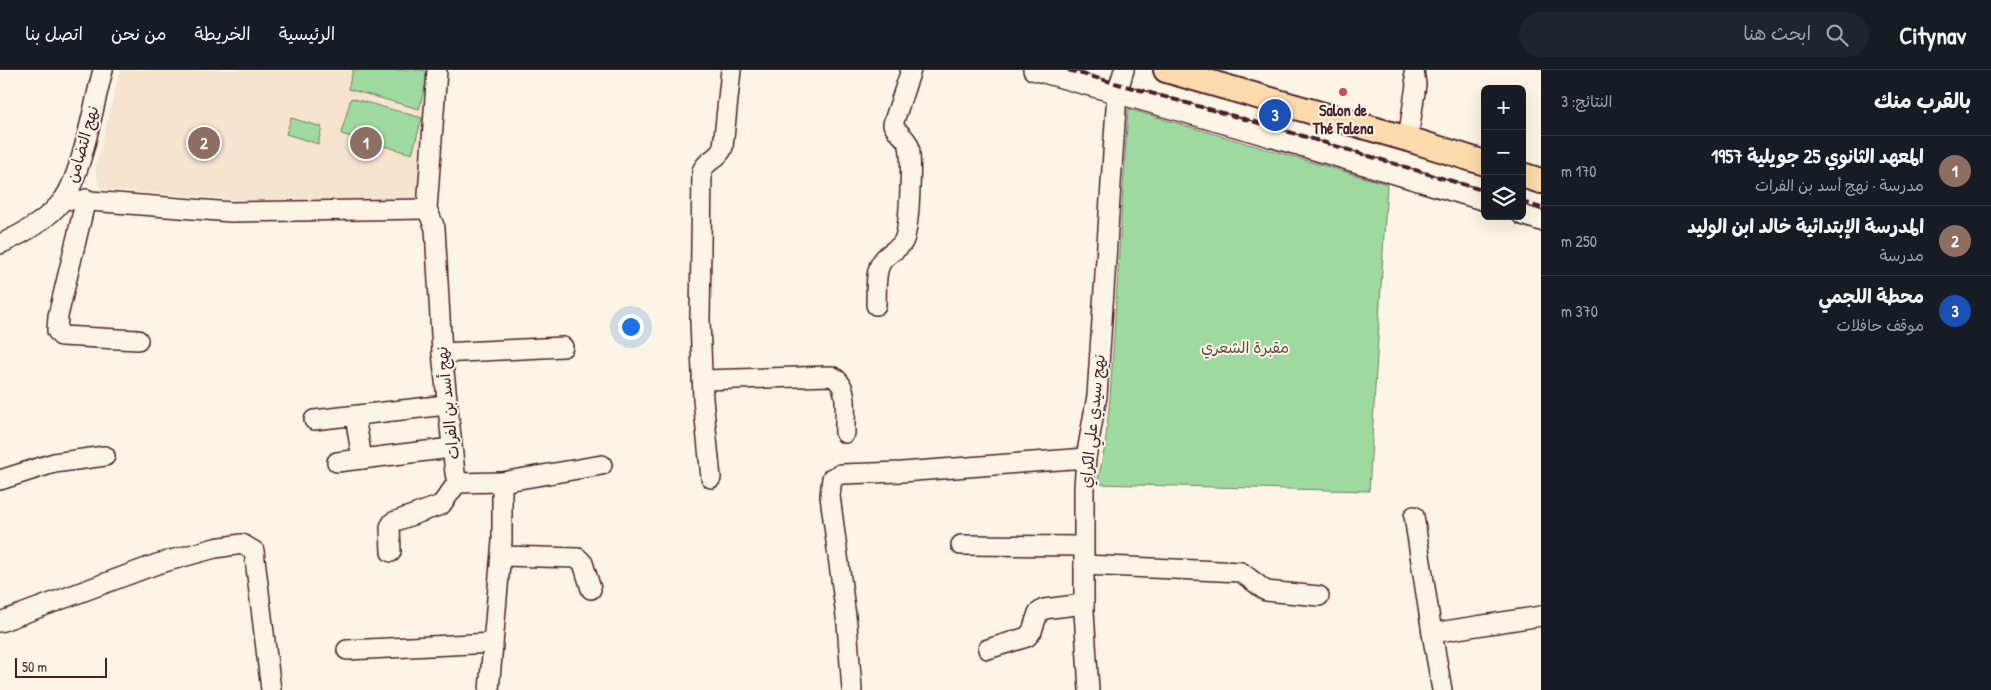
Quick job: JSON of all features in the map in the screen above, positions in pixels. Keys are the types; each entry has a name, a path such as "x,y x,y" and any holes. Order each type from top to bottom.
{"main road":[{"path":"1166,70 1219,77 1481,162"},
{"path":"1526,176 1541,181"}],"street":[{"name":"نهج التضامن","path":"0,244 24,232 64,199 76,171 102,70"},
{"name":"نهج أسد بن الفرات","path":"437,70 427,209 435,228 446,405 457,483 502,482 602,464"},
{"path":"711,478 702,380 700,320 702,171 705,165 720,155 723,147 731,70"},
{"path":"876,305 880,267 883,260 898,249 906,234 911,168 909,146 906,139 893,124 911,70"},
{"path":"1033,70 1481,200"},
{"name":"نهج سيدي علي الكراي","path":"1089,690 1083,546 1086,458 1098,396 1117,93 1124,70"},
{"path":"1408,139 1416,85 1414,70"},
{"path":"64,199 86,199 231,212 427,209"},
{"path":"86,199 58,316 57,331 61,336 138,340"},
{"path":"1526,216 1541,221"},
{"path":"442,353 563,347"},
{"path":"702,380 831,376 838,379 843,386 845,433"},
{"path":"314,420 446,405"},
{"path":"355,416 362,459"},
{"path":"337,462 452,448"},
{"path":"0,480 54,463 105,456"},
{"path":"852,690 847,624 830,496 832,478 841,474 902,472 1086,458"},
{"path":"489,690 501,556 502,482"},
{"path":"391,552 390,527 392,522 441,505 457,483"},
{"path":"1414,516 1442,690"},
{"path":"0,622 158,564 215,548 242,544 254,551 271,690"},
{"path":"960,545 1083,546"},
{"path":"501,556 578,558 583,563 591,589"},
{"path":"1084,565 1236,572 1246,574 1266,591 1319,596"},
{"path":"988,650 1027,637 1032,631 1038,613 1044,609 1084,604"},
{"path":"1432,633 1541,616"},
{"path":"347,650 493,643"}],"shaded area":[{"path":"429,70 420,192 408,203 276,203 100,189 95,170 120,71"}],"green space":[{"path":"353,70 421,70 429,72 419,109 348,89"},
{"path":"351,98 422,118 412,154 341,134"},
{"name":"مقبرة الشعري","path":"1128,109 1387,184 1369,491 1097,484 1105,446 1110,399"},
{"path":"291,118 322,127 318,144 286,134"}],"railway":[{"path":"1068,70 1266,125 1481,190"},
{"path":"1526,203 1541,208"}],"place":[{"name":"Salon de Thé Falena","path":"1343,92"},
{"name":"محطة اللجمي","path":"1275,115"},
{"name":"المدرسة الإبتدائية خالد ابن الوليد","path":"204,143"},
{"name":"المعهد الثانوي 25 جويلية 1957","path":"366,143"}]}
